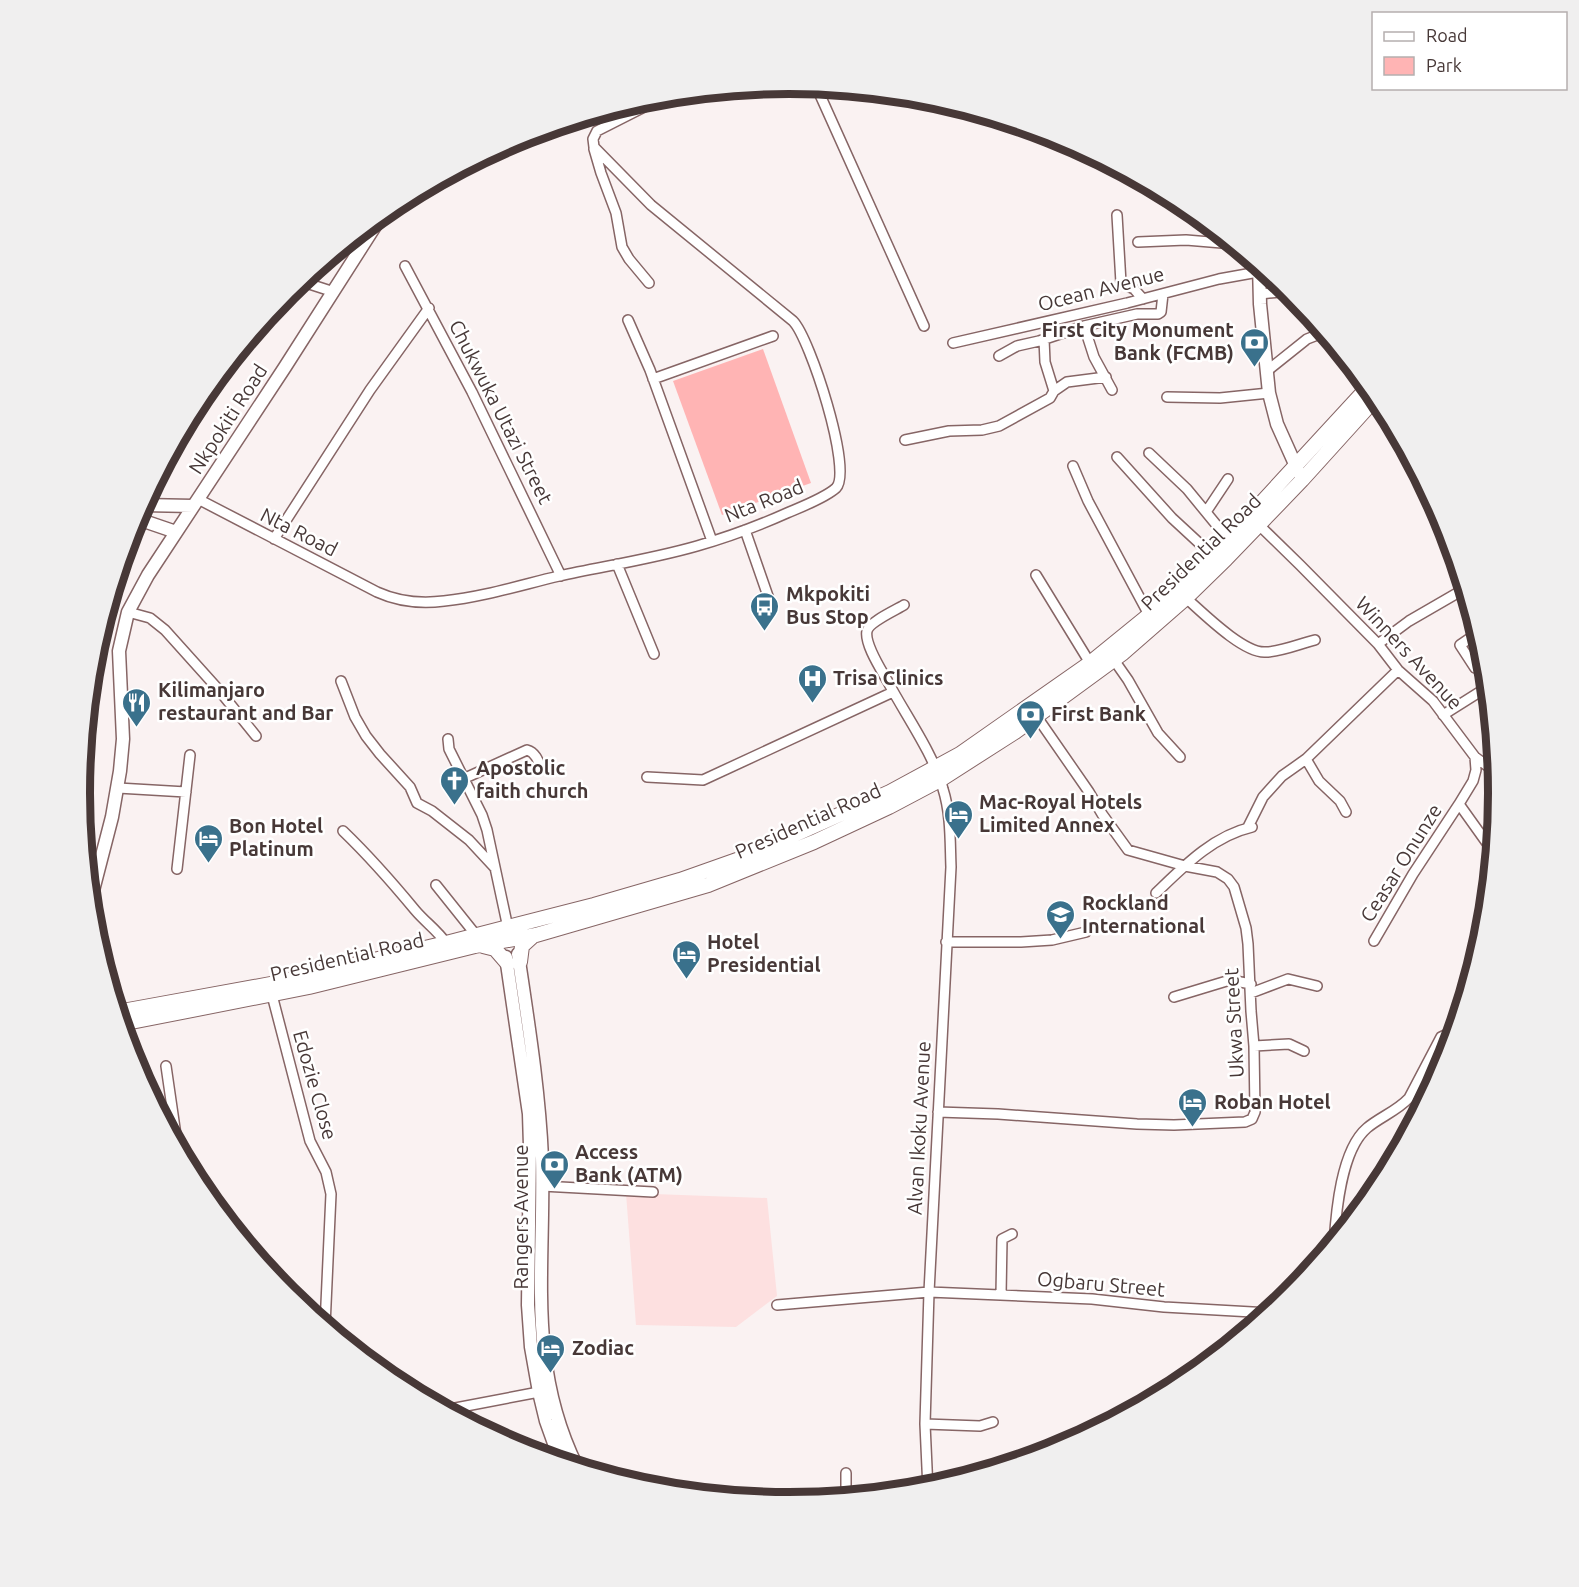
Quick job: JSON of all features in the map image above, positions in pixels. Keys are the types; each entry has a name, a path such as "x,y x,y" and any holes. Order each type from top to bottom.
{"main road":[{"name":"Nkpokiti Road","path":"96,883 118,788 123,739 119,651 128,612 176,532 361,250 365,238"},
{"path":"1259,275 1269,393 1277,424 1302,480"},
{"name":"Presidential Road","path":"129,1023 272,995 508,933 671,883 745,857 938,774 1090,663 1149,615 1212,555 1362,393"},
{"name":"Presidential Road","path":"508,933 536,935 717,881 814,842 1037,717 1114,660 1186,598 1302,480 1370,404"},
{"path":"153,505 196,503"},
{"path":"145,521 176,532"},
{"path":"508,933 514,963"},
{"path":"514,963 522,946 536,935"},
{"path":"475,941 491,947 514,963"},
{"name":"Presidential Road","path":"124,1010 276,983 446,944 475,941"},
{"name":"Rangers Avenue","path":"514,963 540,1107 542,1186 540,1295 543,1348 557,1420 573,1459"},
{"name":"Rangers Avenue","path":"514,963 529,1114 528,1305 531,1347 546,1421 558,1453"}],"street":[{"path":"820,95 924,326"},
{"path":"636,111 597,131 593,139 601,174 616,213 622,247 649,283"},
{"name":"Nta Road","path":"196,503 274,539 377,592 395,600 411,603 443,602 668,553 745,530 809,504 836,488 841,474 834,435 823,387 800,329 651,205 594,147"},
{"path":"1117,215 1121,283 1134,289 1143,299"},
{"path":"1138,242 1186,240 1220,243"},
{"path":"357,244 361,250"},
{"name":"Chukwuka Utazi Street","path":"405,266 498,443 561,576"},
{"name":"Ocean Avenue","path":"953,343 1143,299 1253,270"},
{"path":"311,284 334,292"},
{"path":"1260,294 1277,292"},
{"path":"999,356 1017,346 1084,326 1137,314 1158,314 1161,312 1163,294"},
{"path":"274,539 370,390 429,308"},
{"path":"628,320 653,379 712,541"},
{"path":"1084,326 1092,352 1112,390"},
{"path":"1267,370 1307,339 1317,335"},
{"path":"653,379 773,336"},
{"path":"1044,339 1046,362 1054,391"},
{"path":"905,440 949,431 982,430 999,426 1050,398 1054,391 1067,382 1106,377"},
{"path":"1167,397 1220,398 1269,393"},
{"path":"1149,453 1187,489 1227,539"},
{"path":"1117,457 1172,518 1212,555 1226,559"},
{"path":"1073,466 1088,501 1149,615"},
{"path":"1206,512 1228,479"},
{"name":"Winners Avenue","path":"1259,525 1378,645 1398,670 1433,701 1475,757 1488,767"},
{"path":"745,530 770,599"},
{"path":"617,564 654,654"},
{"path":"1036,576 1090,663"},
{"path":"1378,645 1408,621 1459,592"},
{"path":"1186,598 1234,639 1249,648 1265,652 1315,640"},
{"name":"Alvan Ikoku Avenue","path":"904,605 872,625 867,631 869,645 938,774 947,808 950,842 929,1292 925,1424 928,1480"},
{"path":"128,612 150,618 165,630 256,736"},
{"path":"1471,637 1460,645 1475,668"},
{"path":"1114,660 1158,733 1180,758"},
{"path":"1156,893 1197,855 1220,840 1250,827 1263,797 1282,776 1306,759 1398,670"},
{"path":"341,681 355,717 366,736 410,787 417,803 432,811 469,840 495,868"},
{"path":"1443,715 1481,691"},
{"path":"647,777 703,780 893,692"},
{"name":"Ukwa Street","path":"938,1112 1155,1125 1245,1122 1252,1119 1255,1112 1254,1046 1246,928 1234,887 1228,879 1217,872 1185,866 1128,850 1037,717"},
{"path":"448,739 449,749 462,779 482,815 508,933"},
{"path":"462,779 527,750 536,756 541,768"},
{"path":"177,869 190,755"},
{"path":"1475,757 1476,770 1473,781 1459,804 1488,843"},
{"path":"1306,759 1319,781 1340,801 1346,812"},
{"path":"118,788 186,792"},
{"name":"Ceasar Onunze","path":"1374,941 1413,874 1459,804"},
{"path":"343,831 388,875 416,911 437,930 446,944"},
{"path":"436,885 475,941"},
{"path":"946,942 1052,940 1086,932"},
{"path":"1174,997 1230,980 1251,989 1287,979 1317,986"},
{"name":"Edozie Close","path":"272,995 310,1141 326,1172 331,1194 325,1317"},
{"path":"1336,1229 1342,1184 1348,1161 1359,1137 1366,1129 1401,1106 1409,1098 1441,1037 1446,1035"},
{"path":"1254,1046 1289,1044 1304,1051"},
{"path":"166,1066 175,1126"},
{"path":"542,1186 653,1192"},
{"path":"1001,1295 1002,1239 1012,1234"},
{"name":"Ogbaru Street","path":"777,1305 929,1292 1092,1299 1164,1307 1258,1312"},
{"path":"456,1408 539,1392"},
{"path":"925,1424 980,1426 993,1422"},
{"path":"846,1473 846,1491"}],"shaded area":[{"path":"626,1193 767,1198 777,1296 736,1327 636,1325"}],"green space":[{"path":"763,349 811,483 722,515 673,381"}],"place":[{"name":"First City Monument Bank (FCMB)","path":"1255,368"},
{"name":"Mkpokiti Bus Stop","path":"765,632"},
{"name":"Trisa Clinics","path":"812,704"},
{"name":"Kilimanjaro restaurant and Bar","path":"137,728"},
{"name":"First Bank","path":"1030,740"},
{"name":"Apostolic faith church","path":"455,806"},
{"name":"Mac-Royal Hotels Limited Annex","path":"958,840"},
{"name":"Bon Hotel Platinum","path":"208,864"},
{"name":"Rockland International","path":"1061,940"},
{"name":"Hotel Presidential","path":"686,980"},
{"name":"Roban Hotel","path":"1193,1128"},
{"name":"Access Bank (ATM)","path":"554,1190"},
{"name":"Zodiac","path":"551,1374"}]}
